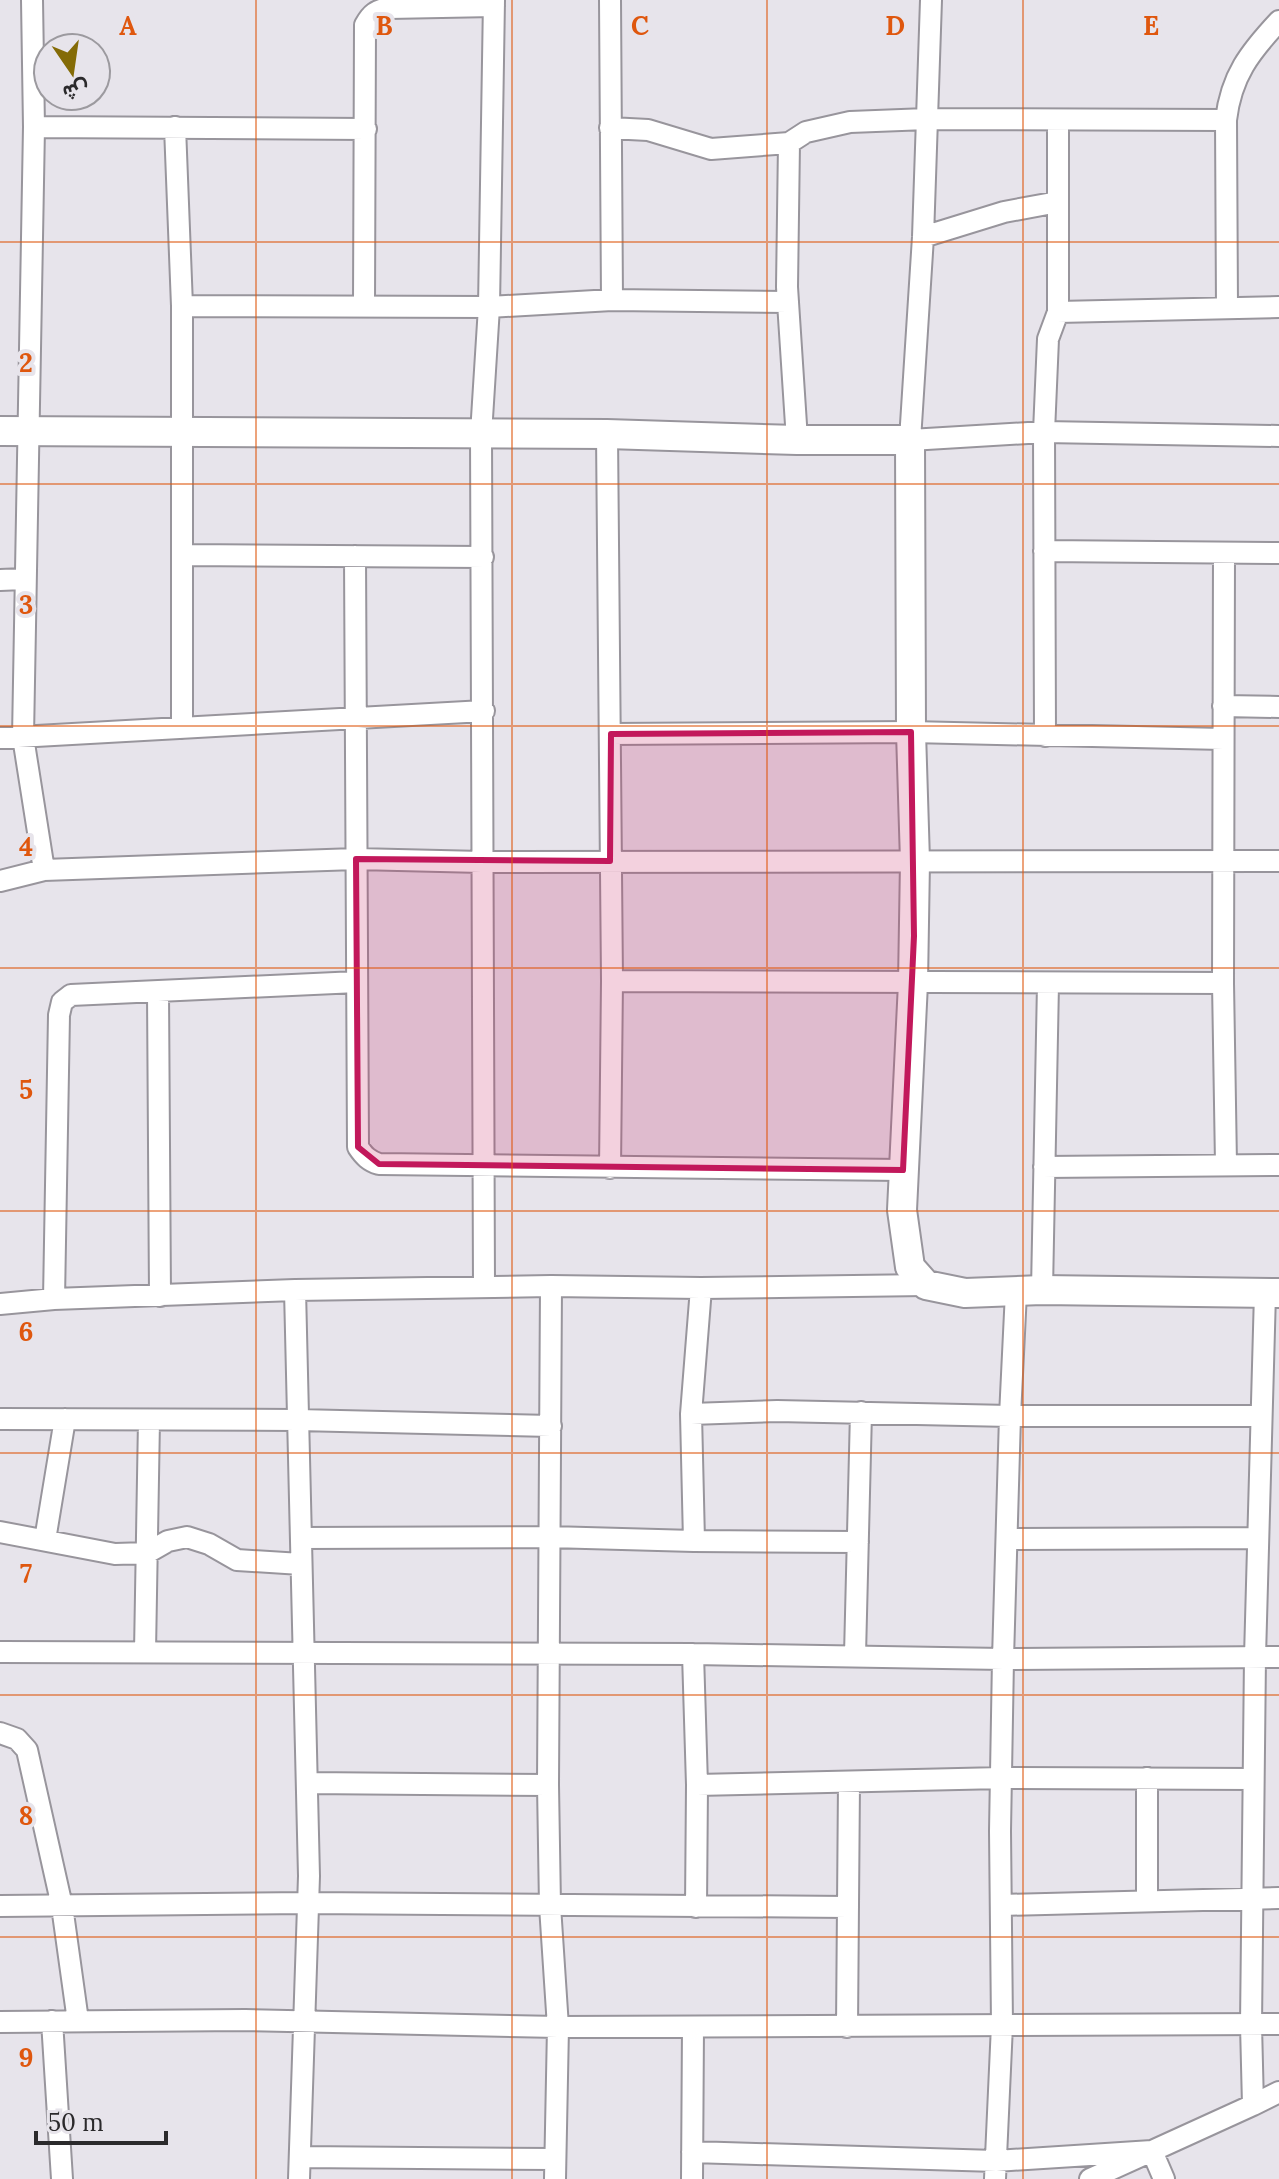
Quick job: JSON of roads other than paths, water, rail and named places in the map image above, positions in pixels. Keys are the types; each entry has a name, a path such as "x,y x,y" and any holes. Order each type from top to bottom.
{"street":[{"path":"32,0 34,127 13,431 24,579 23,737 44,870"},
{"path":"610,0 612,300"},
{"path":"926,1285 910,1267 902,1210 913,983 915,861 911,732 910,440 923,237 931,0"},
{"path":"364,305 365,25 378,10 389,8 494,3 489,307 481,434 484,1286"},
{"path":"1227,308 1228,102 1244,61 1279,21"},
{"path":"610,128 648,130 711,149 789,143 806,132 837,123 927,119 1226,120"},
{"path":"1045,736 1044,432 1048,339 1058,312 1058,120"},
{"path":"34,127 366,129"},
{"path":"175,127 182,306 182,728"},
{"path":"789,143 788,302 797,440"},
{"path":"923,237 1004,212 1058,202"},
{"path":"182,306 489,307 612,300 788,302"},
{"path":"1058,312 1279,307"},
{"path":"13,431 607,434 797,440 910,440 1044,432 1279,436"},
{"path":"607,434 611,734 610,1168"},
{"path":"1044,551 1279,553"},
{"path":"1224,553 1223,983 1226,1164"},
{"path":"183,555 483,557"},
{"path":"355,556 358,1147 363,1154 379,1164 903,1170"},
{"path":"0,580 24,579"},
{"path":"1223,706 1279,707"},
{"path":"0,738 484,711"},
{"path":"611,734 911,732 1223,739"},
{"path":"1,883 44,870 356,859 482,862 1279,861"},
{"path":"612,981 1223,983"},
{"path":"54,1299 59,1015 62,1002 71,995 357,982"},
{"path":"995,2170 1002,2025 1003,1659 1010,1416 1044,1167 1048,984"},
{"path":"158,992 160,1296"},
{"path":"1044,1167 1279,1165"},
{"path":"0,1304 54,1299 295,1290 484,1286 701,1288 926,1285 965,1293 1272,1293 1260,1416 1253,1779 1253,2105"},
{"path":"300,2157 555,2169 558,2027 550,1906 548,1785 551,1286"},
{"path":"694,1541 691,1414 701,1288"},
{"path":"295,1290 308,1903 299,2179"},
{"path":"691,1414 777,1411 1010,1416 1260,1416"},
{"path":"855,1655 861,1412"},
{"path":"0,1419 298,1420 551,1426"},
{"path":"45,1540 65,1419"},
{"path":"145,1652 149,1420"},
{"path":"1008,1539 1258,1532 1279,1528"},
{"path":"0,1532 115,1554 147,1553 168,1541 187,1537 209,1544 237,1560 301,1564"},
{"path":"301,1538 550,1537 858,1542"},
{"path":"0,1652 855,1655 1003,1659 1279,1657"},
{"path":"693,1654 697,1785 696,1907"},
{"path":"0,1733 17,1739 27,1750 62,1906 78,2021"},
{"path":"697,1785 1002,1778 1253,1779"},
{"path":"1147,1778 1147,1901"},
{"path":"847,2027 849,1782"},
{"path":"307,1783 548,1785"},
{"path":"1002,1905 1279,1898"},
{"path":"0,1906 308,1903 848,1907"},
{"path":"52,2021 62,2179"},
{"path":"0,2022 305,2021 558,2027 1279,2024"},
{"path":"692,2179 693,2027"},
{"path":"1090,2179 1279,2092"},
{"path":"692,2152 995,2170 1152,2151"},
{"path":"1152,2151 1164,2179"}]}
